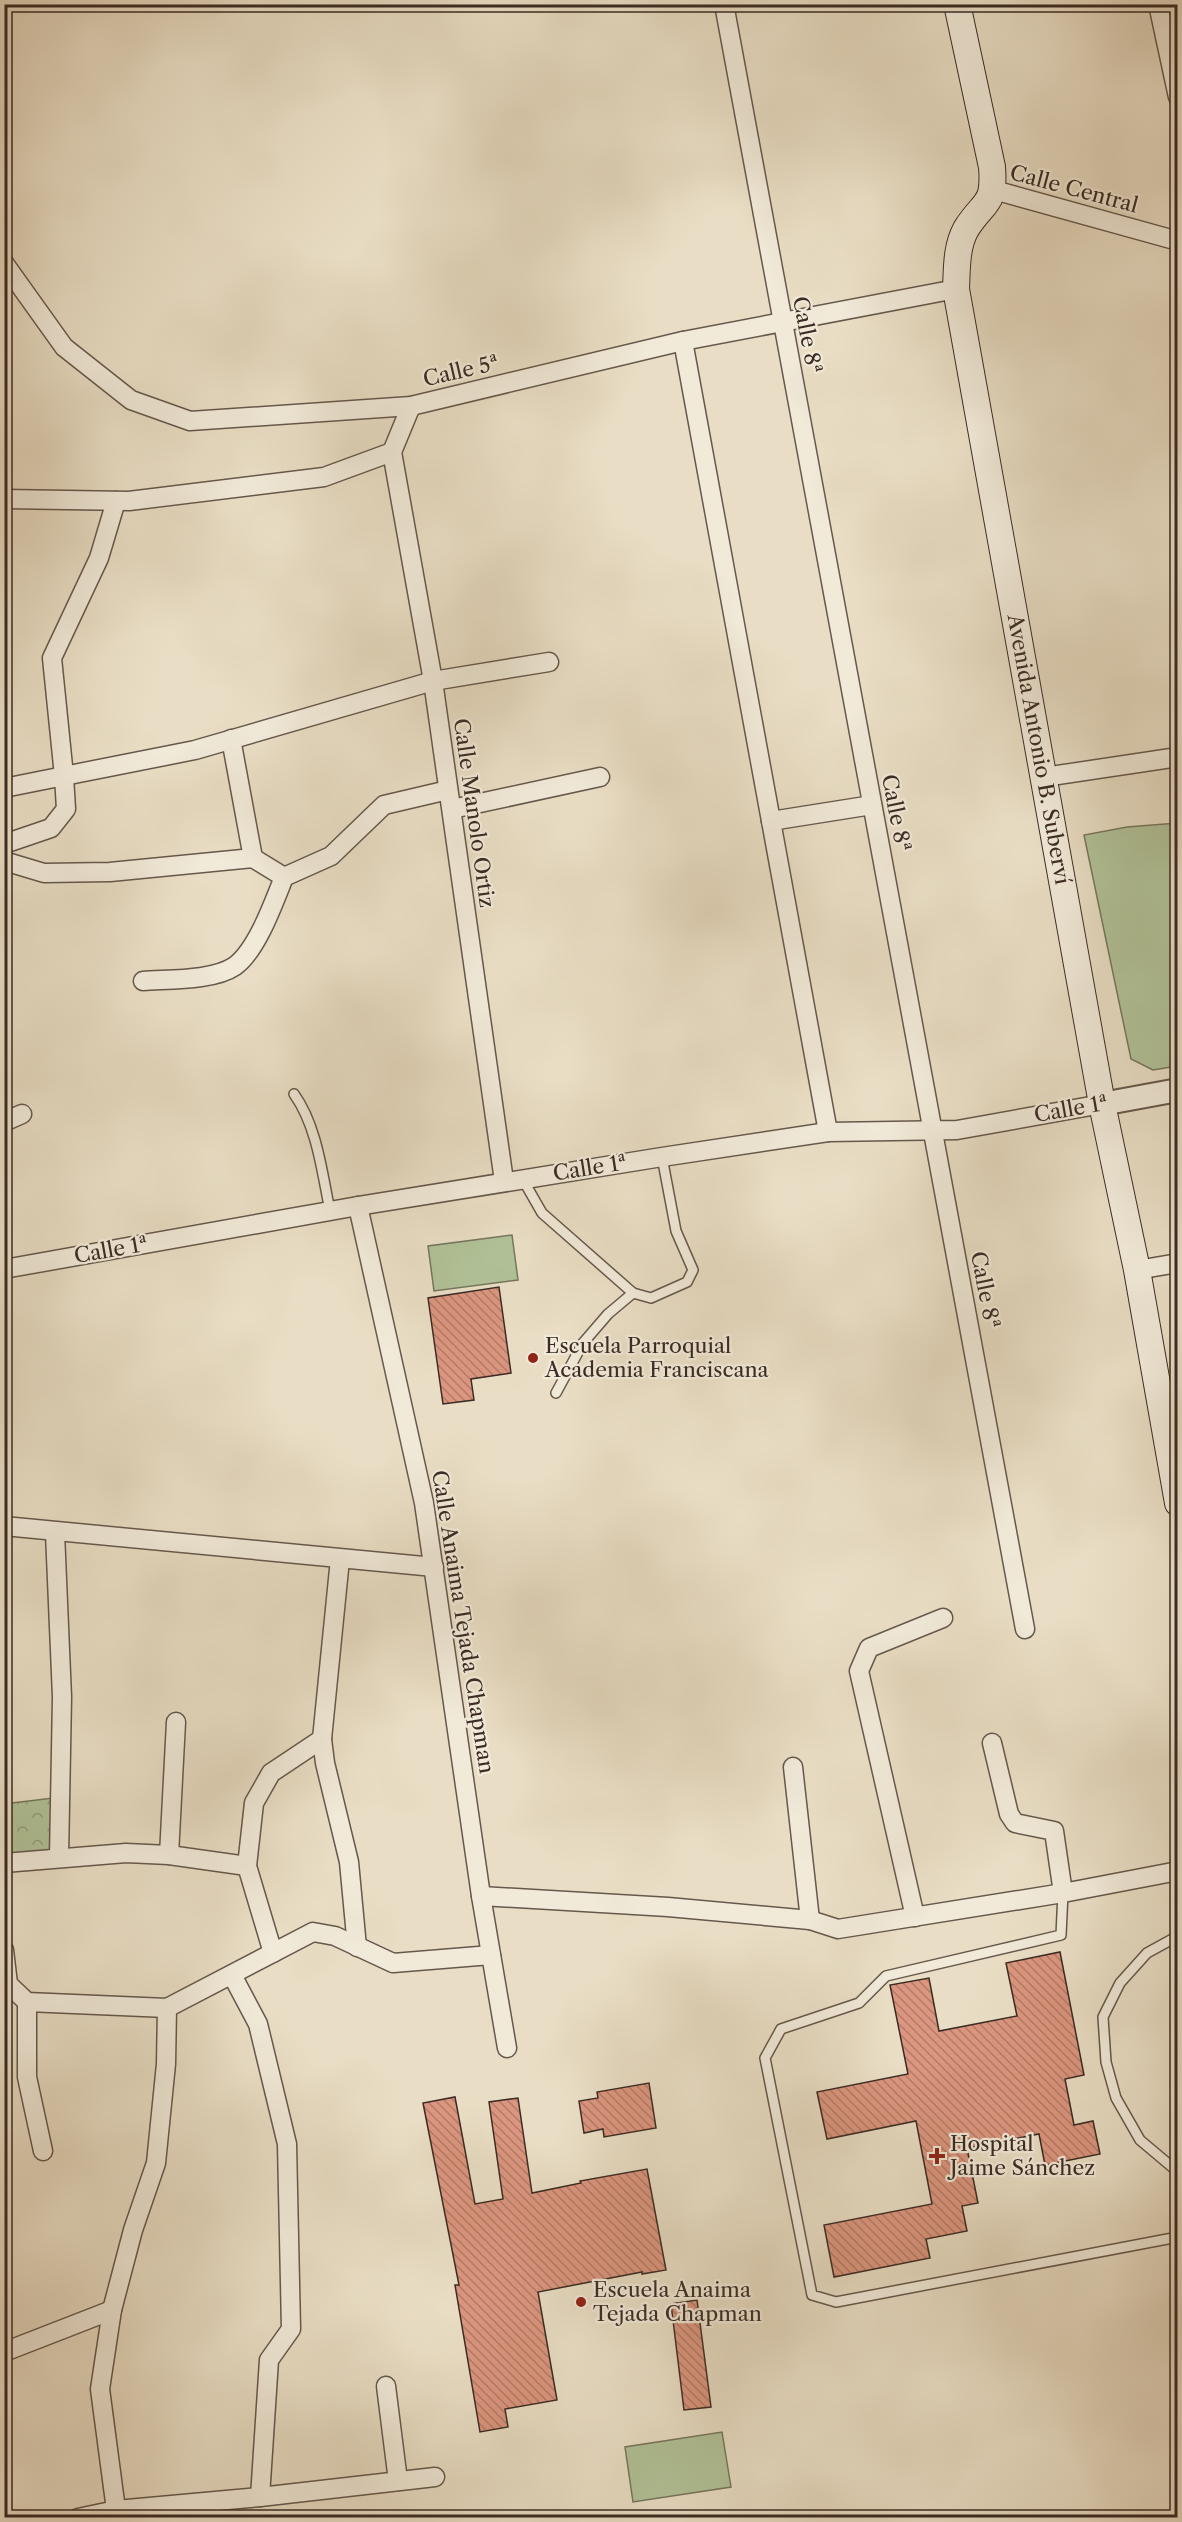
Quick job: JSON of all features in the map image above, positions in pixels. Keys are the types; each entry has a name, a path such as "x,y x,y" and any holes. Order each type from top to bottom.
{"main road":[{"path":"957,4 992,167 994,190"},
{"name":"Avenida Antonio B. Suberví","path":"994,190 986,206 966,229 958,250 956,289 1102,1104 1172,1443 1178,1503"}],"street":[{"name":"Calle 8ª","path":"724,4 1025,1629"},
{"path":"1158,4 1178,97"},
{"name":"Calle Central","path":"994,190 1178,241"},
{"path":"4,262 64,347 130,400 190,421 411,406"},
{"name":"Calle 5ª","path":"392,452 411,406 683,341 956,289"},
{"path":"683,341 828,1132"},
{"path":"4,499 116,501 324,477 392,452"},
{"name":"Calle Manolo Ortiz","path":"392,452 433,681 448,790 513,1180"},
{"path":"4,844 51,828 66,809 52,658 99,558 116,501"},
{"path":"4,788 195,750 433,681 549,662"},
{"path":"231,739 253,858"},
{"path":"1044,777 1178,757"},
{"path":"452,808 600,777"},
{"path":"143,981 205,976 235,966 258,937 284,877 331,856 384,805 448,790"},
{"path":"771,821 872,805"},
{"path":"4,861 44,873 110,872 253,858 284,877"},
{"name":"Calle 1ª","path":"4,1269 358,1206 662,1157 828,1132 957,1130 1178,1090"},
{"path":"4,1122 22,1114"},
{"name":"Calle Anaima Tejada Chapman","path":"358,1206 424,1503 481,1896 507,2048"},
{"path":"1137,1270 1178,1263"},
{"path":"4,1526 55,1533 434,1567"},
{"path":"55,1533 62,1696 59,1857"},
{"path":"340,1559 322,1739 325,1763 349,1862 357,1947"},
{"path":"915,1917 859,1671 869,1648 943,1618"},
{"path":"169,1855 176,1722"},
{"path":"273,1953 247,1866 254,1803 271,1773 322,1739"},
{"path":"992,1743 1009,1814 1015,1823 1054,1831 1063,1893"},
{"path":"793,1767 810,1920"},
{"path":"4,1863 126,1853 169,1855 247,1866"},
{"path":"481,1896 668,1907 810,1920 838,1929 1063,1893 1178,1871"},
{"path":"4,1950 6,1983 27,2002 167,2008 313,1932 335,1936 393,1963 491,1955"},
{"path":"232,1975 258,2024 287,2144 291,2329 269,2360 260,2497"},
{"path":"27,2002 27,2077 43,2151"},
{"path":"116,2510 100,2389 112,2310 133,2230 156,2163 166,2064 167,2008"},
{"path":"4,2352 112,2310"},
{"path":"386,2385 398,2481"},
{"path":"78,2517 116,2510 260,2497 435,2477"}],"lane":[{"path":"294,1094 303,1107 317,1152 330,1211"},
{"path":"513,1180 542,1213 633,1293 651,1298 687,1282 693,1270 676,1231 662,1157"},
{"path":"556,1393 583,1343 608,1314 633,1293"},
{"path":"1063,1893 1061,1935 886,1976 859,2003 781,2029 765,2058 812,2295 836,2302 1178,2236"},
{"path":"1178,1936 1147,1953 1120,1983 1103,2017 1106,2062 1116,2098 1140,2140 1178,2172"}],"green space":[{"path":"1177,823 1177,1066 1153,1070 1131,1059 1084,835 1127,827"},
{"path":"512,1235 518,1280 434,1291 428,1246"},
{"path":"53,1798 53,1853 5,1858 4,1804"},
{"path":"722,2432 731,2487 633,2502 625,2447"}],"building":[{"path":"499,1287 511,1373 471,1379 474,1400 443,1404 428,1298"},
{"path":"1060,1952 1084,2075 1065,2079 1074,2125 1093,2121 1100,2154 1045,2165 1039,2134 967,2148 978,2203 962,2206 967,2231 926,2239 930,2258 834,2277 824,2225 932,2204 916,2121 827,2139 817,2092 908,2074 890,1985 929,1978 939,2031 1017,2016 1006,1963"},
{"path":"649,2083 656,2128 604,2137 603,2129 584,2133 579,2101 598,2098 597,2092"},
{"path":"455,2097 475,2204 503,2199 489,2102 518,2098 532,2193 581,2183 580,2181 647,2169 666,2270 642,2274 642,2272 538,2292 557,2400 505,2409 508,2427 480,2432 455,2285 459,2285 423,2103"},
{"path":"697,2300 711,2407 684,2410 671,2304"}],"place":[{"name":"Escuela Parroquial Academia Franciscana","path":"533,1358"},
{"name":"Hospital Jaime Sánchez","path":"937,2156"},
{"name":"Escuela Anaima Tejada Chapman","path":"581,2302"}]}
